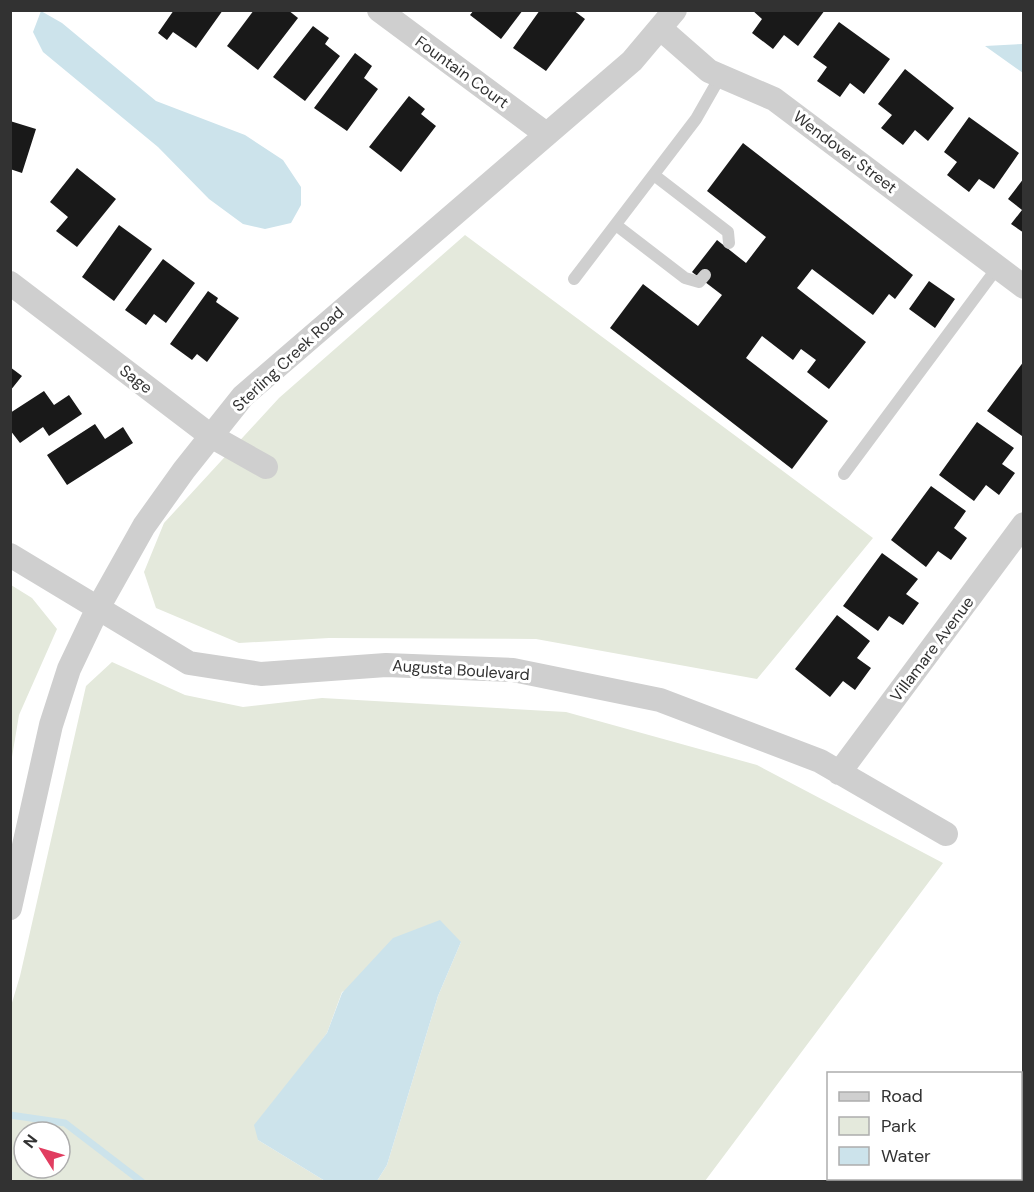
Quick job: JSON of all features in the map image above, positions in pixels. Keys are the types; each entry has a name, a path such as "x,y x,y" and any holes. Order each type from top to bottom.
{"street":[{"name":"Fountain Court","path":"379,10 546,134"},
{"name":"Sterling Creek Road","path":"10,908 51,725 69,669 98,608 144,526 243,396 632,61 668,20"},
{"name":"Wendover Street","path":"668,20 699,64 720,77 774,99 1023,287"},
{"name":"Sage","path":"10,283 211,436 266,466"},
{"name":"Villamare Avenue","path":"839,773 1023,524"},
{"name":"Augusta Boulevard","path":"10,555 189,663 261,674 386,664 513,670 660,700 820,761 946,834"}],"lane":[{"path":"574,279 696,119 720,77"},
{"path":"654,175 728,231 729,243"},
{"path":"616,225 685,278 699,282 705,275"},
{"path":"844,474 997,268"}],"green space":[{"path":"465,235 873,538 757,679 536,639 329,638 239,643 156,608 144,572 164,523 279,398"},
{"path":"11,585 32,598 57,629 19,715 11,763"},
{"path":"112,662 185,695 243,707 322,698 566,712 757,765 943,863 705,1181 377,1181 387,1165 438,996 461,942 342,992 327,1033 297,1073 258,1140 325,1181 11,1182 11,1006 20,976 86,686"}],"water":[{"path":"41,11 62,23 156,101 245,135 283,160 301,187 301,205 291,223 265,229 243,224 209,199 158,147 43,52 33,32"},
{"path":"1023,44 1023,73 985,46"},
{"path":"440,920 461,942 438,996 387,1165 377,1181 325,1181 258,1140 254,1125 327,1033 342,993 393,938"}],"building":[{"path":"174,10 223,10 196,48 173,32 167,40 158,33"},
{"path":"254,10 288,10 298,18 258,70 227,46"},
{"path":"474,10 523,10 501,39 470,15"},
{"path":"540,10 573,10 585,19 546,71 513,48"},
{"path":"752,10 825,10 798,46 784,35 773,49 752,33 762,19"},
{"path":"839,22 890,59 864,94 850,83 840,97 817,81 827,67 813,57"},
{"path":"313,26 329,38 325,44 340,56 305,101 273,77"},
{"path":"355,53 372,66 364,78 378,89 347,131 314,108"},
{"path":"905,69 954,108 928,141 915,130 903,145 881,128 892,115 878,104"},
{"path":"409,96 425,109 421,114 436,126 401,172 369,147"},
{"path":"969,117 1019,153 994,189 979,179 969,192 947,175 957,162 944,152"},
{"path":"10,121 36,129 22,173 10,169"},
{"path":"743,143 913,275 895,299 889,294 873,315 812,269 797,288 866,342 829,389 807,372 816,360 801,349 793,360 762,336 746,358 828,421 792,469 610,328 643,284 698,326 722,295 692,272 717,240 746,263 766,237 707,191"},
{"path":"77,168 116,199 77,247 56,231 68,217 50,202"},
{"path":"1024,178 1024,233 1011,224 1022,210 1008,199"},
{"path":"119,225 152,249 114,301 82,277"},
{"path":"163,259 195,283 166,323 154,314 146,325 125,310"},
{"path":"929,281 955,299 935,328 909,309"},
{"path":"208,291 218,298 216,302 239,318 207,362 197,354 192,360 170,344"},
{"path":"1024,361 1024,435 1022,436 987,411"},
{"path":"10,367 22,376 10,391"},
{"path":"44,391 54,405 69,395 82,414 49,436 43,427 20,443 10,430 10,413"},
{"path":"977,422 1014,448 1002,464 1015,473 999,495 986,485 974,501 939,475"},
{"path":"95,424 105,439 123,427 133,443 67,485 47,455"},
{"path":"931,486 966,511 954,528 967,538 951,560 938,551 926,567 891,540"},
{"path":"882,553 918,579 906,594 919,603 903,625 889,616 878,631 843,606"},
{"path":"837,615 870,641 857,658 871,668 855,690 843,681 830,697 795,669"}],"waterway":[{"path":"10,1115 65,1123 142,1182"}]}
